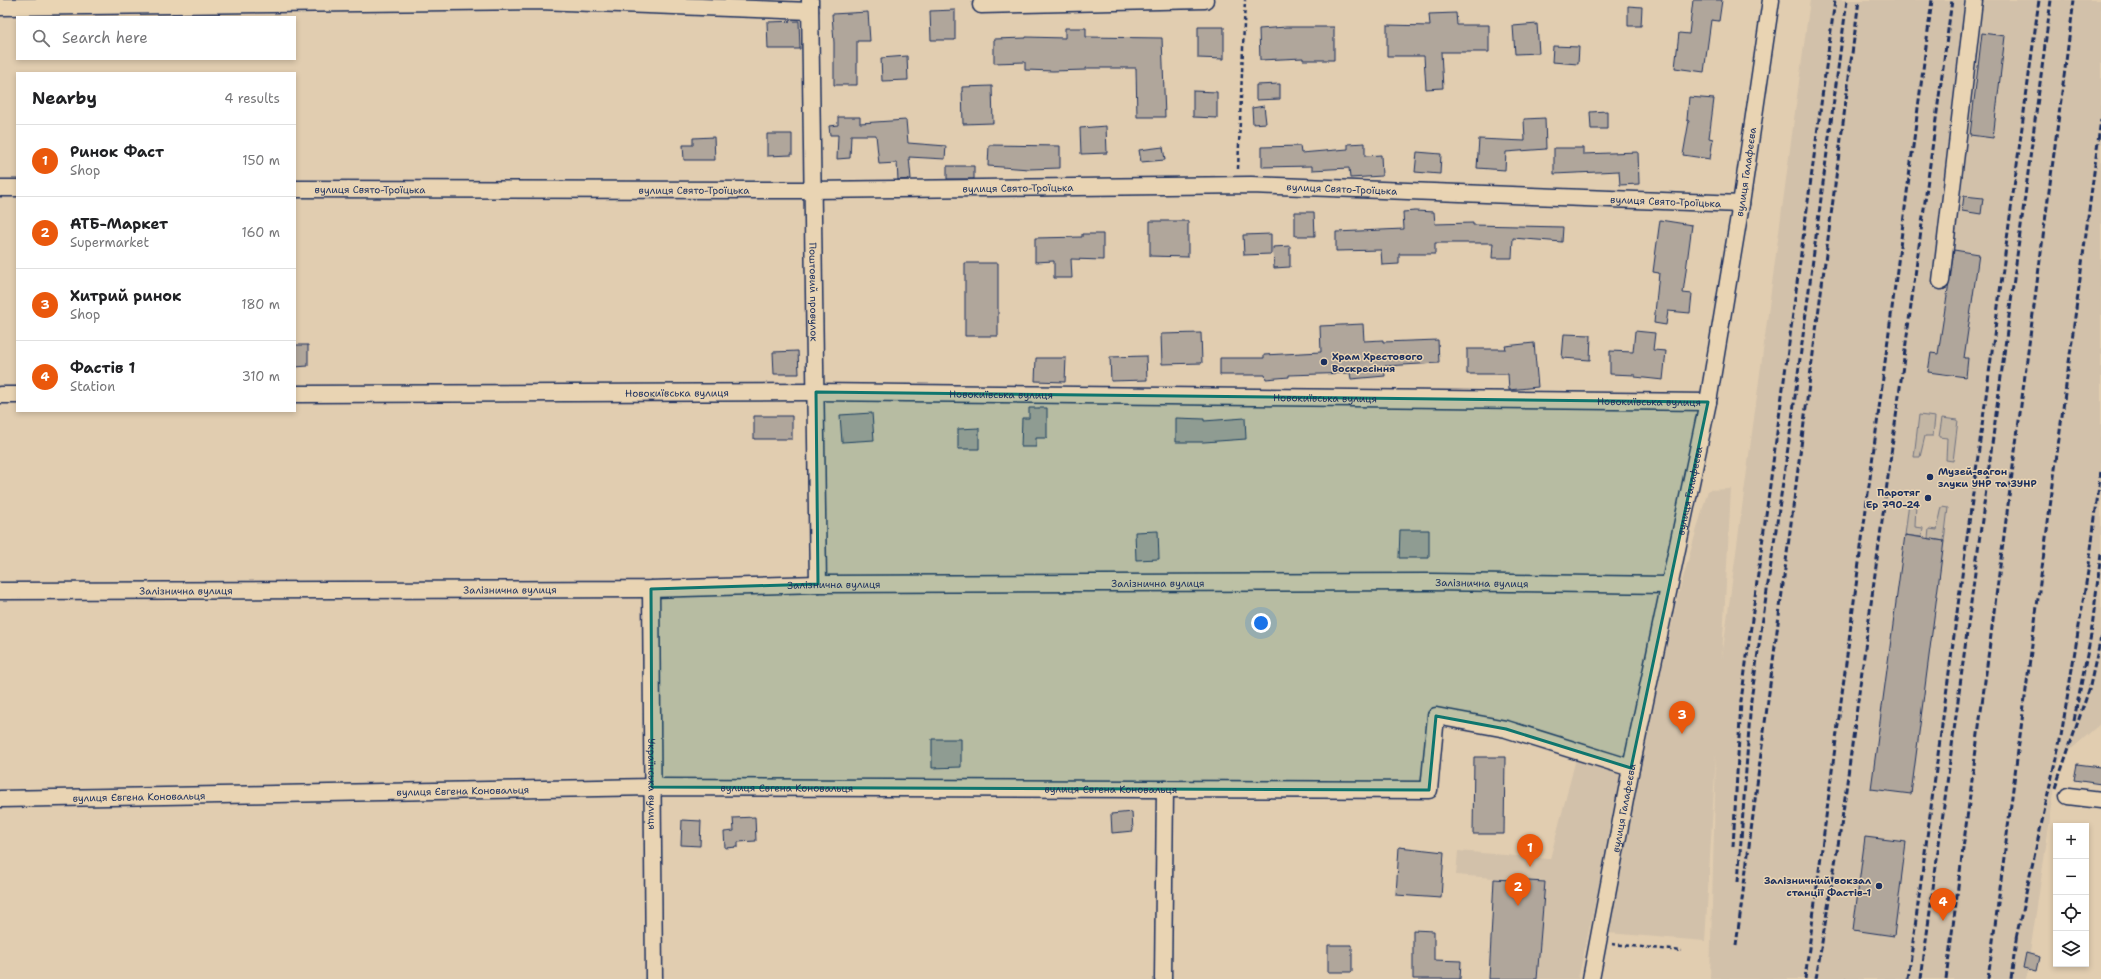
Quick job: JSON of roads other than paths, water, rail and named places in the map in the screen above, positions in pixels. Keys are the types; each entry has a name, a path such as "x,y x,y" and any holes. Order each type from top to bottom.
{"street":[{"path":"981,5 1205,0"},
{"name":"вулиця Галафеєва","path":"1591,979 1631,768 1668,585 1708,402 1741,204 1771,0"},
{"path":"1941,280 1974,0"},
{"path":"0,7 539,1 810,5"},
{"name":"Поштовий провулок","path":"810,5 818,584"},
{"name":"вулиця Свято-Троїцька","path":"296,189 812,190 1238,185 1741,204"},
{"path":"0,188 16,188"},
{"name":"Новокиївська вулиця","path":"296,394 816,392 1708,402"},
{"path":"0,395 16,395"},
{"name":"Залізнична вулиця","path":"0,591 651,589 818,584 1431,582 1668,585"},
{"name":"Українська вулиця","path":"651,589 654,979"},
{"name":"вулиця Євгена Коновальця","path":"0,799 652,787 1429,790 1436,716 1506,729 1631,768"},
{"path":"1163,979 1165,789"},
{"path":"2068,796 2101,800"}],"railway":[{"path":"1733,847 1741,701 1835,0"},
{"path":"1738,882 1751,700 1791,427 1847,0"},
{"path":"1736,946 1859,0"},
{"path":"1805,979 1932,0"},
{"path":"1816,979 1841,827 1952,0"},
{"path":"1908,979 2039,0"},
{"path":"1921,979 2051,0"},
{"path":"1946,979 2074,0"},
{"path":"1988,979 2101,119"},
{"path":"2016,938 2061,736 2089,565 2101,470"},
{"path":"2074,720 2091,635 2101,554"},
{"path":"2055,788 2089,690 2101,637"},
{"path":"2011,979 2017,933"}],"place":[{"name":"Храм Хрестового Воскресіння","path":"1324,362"},
{"name":"Музей-вагон злуки УНР та ЗУНР","path":"1930,477"},
{"name":"Паротяг Ер 790-24","path":"1928,498"},
{"name":"Хитрий ринок","path":"1682,734"},
{"name":"Ринок Фаст","path":"1530,867"},
{"name":"Залізничний вокзал станції Фастів-1","path":"1879,886"},
{"name":"АТБ-Маркет","path":"1518,906"},
{"name":"Фастів 1","path":"1943,921"}]}
